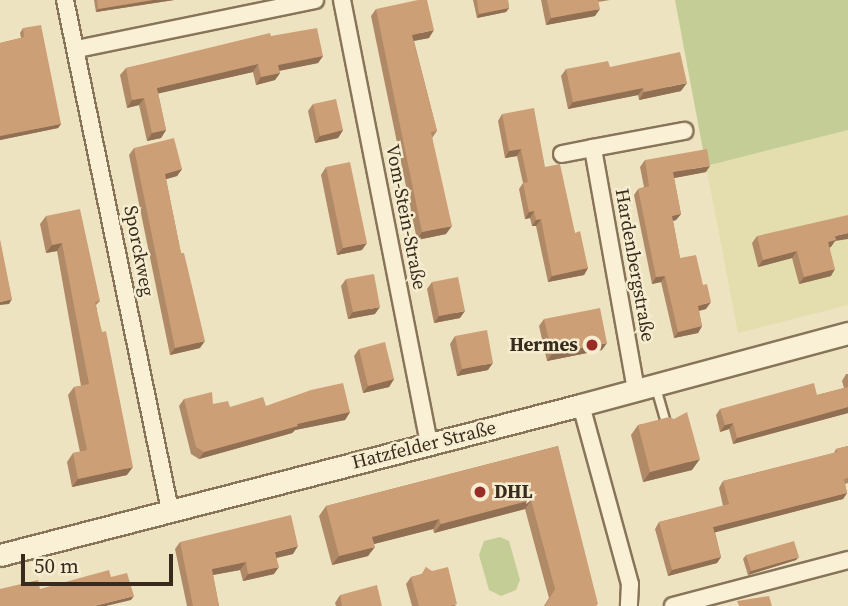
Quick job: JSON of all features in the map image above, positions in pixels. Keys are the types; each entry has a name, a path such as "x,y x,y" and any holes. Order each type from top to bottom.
{"street":[{"name":"Sporckweg","path":"65,0 170,510"},
{"path":"77,49 315,0"},
{"name":"Vom-Stein-Straße","path":"342,0 429,443"},
{"path":"562,154 684,131"},
{"name":"Hardenbergstraße","path":"593,148 646,387"},
{"name":"Hatzfelder Straße","path":"0,555 848,333"},
{"path":"581,405 630,584 629,606"},
{"path":"673,606 695,603 848,560"}],"lane":[{"path":"646,387 666,423"}],"shaded area":[{"path":"848,130 848,305 738,333 706,166"}],"green space":[{"path":"675,0 848,0 848,130 706,166"},
{"path":"500,537 509,541 520,580 516,590 501,596 489,590 479,555 484,541"}],"building":[{"path":"97,0 153,0 98,9"},
{"path":"427,0 434,30 412,35 437,131 431,132 452,226 422,232 376,9"},
{"path":"477,0 508,0 509,8 479,14"},
{"path":"547,0 598,0 600,9 551,18"},
{"path":"41,25 61,124 0,136 0,43 24,37 23,28"},
{"path":"317,28 323,56 278,65 280,73 261,77 258,64 157,88 166,130 152,133 144,98 132,100 126,68 270,33 271,36"},
{"path":"680,52 687,83 644,92 643,88 573,102 566,69 608,61 610,67"},
{"path":"336,99 343,130 320,136 313,104"},
{"path":"534,108 545,167 560,164 575,233 580,231 588,268 552,276 541,219 536,220 534,211 529,212 523,183 528,182 521,149 509,151 502,114"},
{"path":"174,138 182,169 165,174 181,253 184,253 205,341 175,348 134,148"},
{"path":"707,149 710,166 673,172 681,214 672,216 680,258 696,255 703,285 707,284 711,302 698,306 702,326 678,332 665,276 656,277 638,189 649,186 645,160"},
{"path":"350,162 367,243 343,248 326,167"},
{"path":"80,209 100,301 95,302 102,332 106,331 133,467 78,479 73,453 87,450 74,387 89,384 62,243 52,245 46,216"},
{"path":"848,215 848,233 835,236 836,240 828,242 835,269 804,277 797,251 763,260 757,236"},
{"path":"0,239 12,299 0,302"},
{"path":"374,274 380,307 353,312 346,279"},
{"path":"458,277 465,311 439,316 432,282"},
{"path":"600,308 607,343 552,354 544,319"},
{"path":"487,330 493,363 462,369 455,336"},
{"path":"385,342 394,379 368,386 359,349"},
{"path":"343,383 350,412 297,424 298,426 204,452 196,447 184,399 212,392 213,404 228,401 230,407 263,397 266,406 311,390"},
{"path":"814,383 817,395 848,387 848,407 737,438 733,423 725,425 720,409"},
{"path":"687,412 700,459 650,472 638,425 669,417 674,419"},
{"path":"558,446 598,604 596,606 545,606 555,589 531,500 441,524 439,519 372,537 375,547 339,556 326,506"},
{"path":"848,446 848,478 844,479 847,493 713,527 721,557 672,570 659,522 729,504 723,481 837,452 836,449"},
{"path":"291,515 298,546 275,552 279,567 248,574 246,562 212,569 219,606 193,606 180,542"},
{"path":"794,541 799,557 751,571 746,555"},
{"path":"426,567 432,571 448,567 457,604 419,606 411,577 422,574"},
{"path":"109,570 111,577 127,573 134,596 94,606 0,606 0,589 38,580 40,589"},
{"path":"377,585 382,606 342,606 340,595"},
{"path":"769,596 772,606 739,606 737,601"}],"place":[{"name":"Hermes","path":"592,345"},
{"name":"DHL","path":"480,492"}]}
